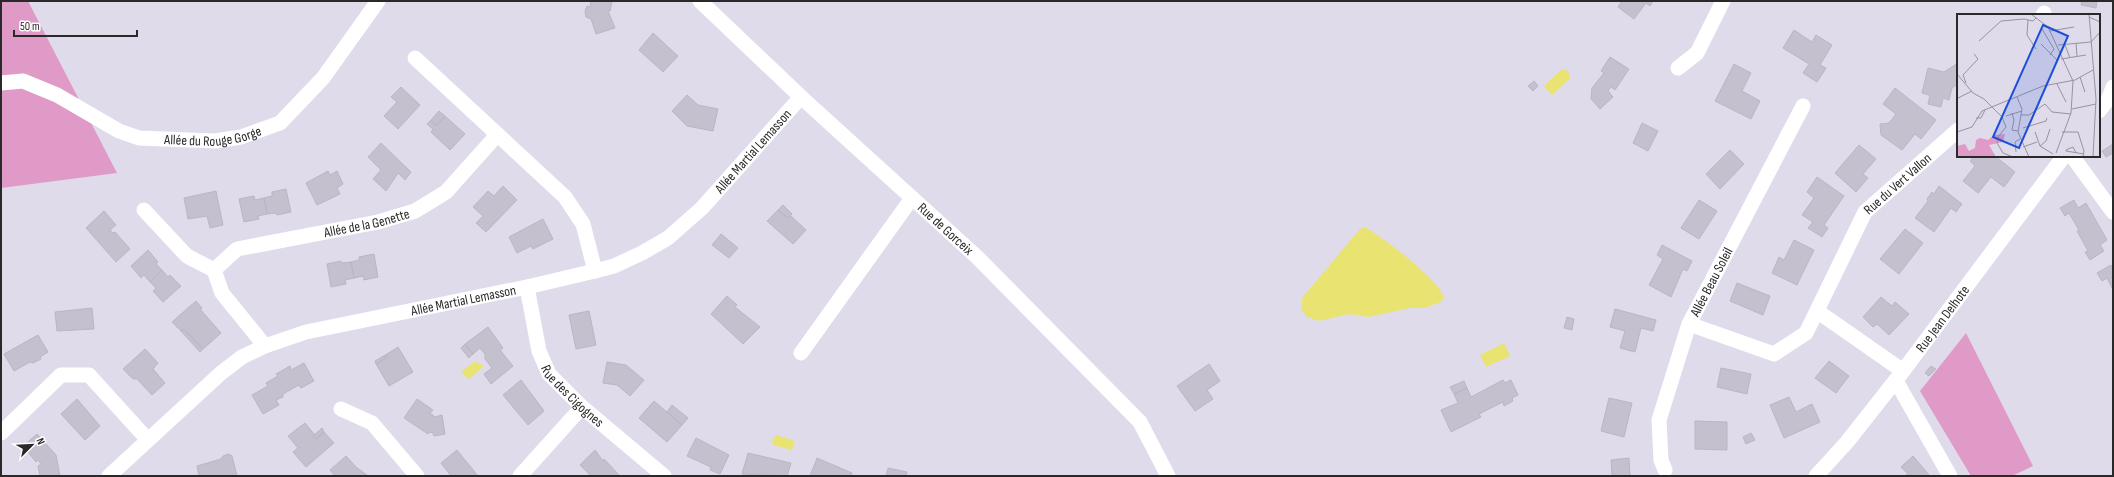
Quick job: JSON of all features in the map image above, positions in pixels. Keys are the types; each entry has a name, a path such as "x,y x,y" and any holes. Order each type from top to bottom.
{"street":[{"name":"Allée du Rouge Gorge","path":"1,83 23,81 57,94 118,131 139,138 214,141 241,137 280,123 323,78 378,1"},
{"name":"Rue de Gorceix","path":"700,1 801,97 976,256 1140,422 1168,476"},
{"path":"1678,68 1697,53 1723,1"},
{"path":"415,58 565,197 583,224 595,271"},
{"path":"2100,110 2109,98 2113,88"},
{"name":"Allée Martial Lemasson","path":"109,476 221,373 242,357 265,346 306,332 527,287 614,266 668,238 702,208 801,97"},
{"name":"Allée Beau Soleil","path":"1666,470 1661,460 1659,420 1689,324 1803,106"},
{"name":"Rue du Vert Vallon","path":"1689,324 1774,354 1806,333 1865,212 1957,131"},
{"name":"Allée de la Genette","path":"214,270 237,249 378,222 415,211 446,192 497,135"},
{"name":"Rue Jean Delhote","path":"1816,476 1847,442 1900,376 2063,157"},
{"path":"2073,157 2113,212"},
{"path":"801,353 912,198"},
{"path":"144,210 187,256 214,270 222,293 265,346"},
{"name":"Rue des Cigognes","path":"527,287 539,351 549,374 582,407 664,476"},
{"path":"1817,311 1900,376 1950,476"},
{"path":"1,433 61,375 89,375 148,440"},
{"path":"520,476 582,407"},
{"path":"341,409 372,423 417,476"}],"shaded area":[{"path":"1,1 28,1 117,173 1,188"},
{"path":"1562,69 1568,71 1570,78 1552,95 1544,86"},
{"path":"1365,227 1422,270 1440,290 1444,298 1441,302 1424,308 1410,308 1368,317 1349,314 1319,321 1307,317 1301,309 1302,298 1360,229"},
{"path":"1966,333 2033,466 2012,476 1971,476 1920,391"},
{"path":"1504,343 1510,356 1486,367 1480,355"},
{"path":"475,361 484,366 469,379 461,372"},
{"path":"776,435 795,441 792,450 773,445 772,440"}],"building":[{"path":"591,1 612,1 610,11 608,11 615,28 596,34 591,19 586,17 585,11 587,6 590,7"},
{"path":"1622,1 1653,1 1650,6 1646,3 1634,19 1618,7"},
{"path":"2082,1 2097,1 2096,8 2081,5"},
{"path":"1794,30 1812,42 1816,35 1832,45 1820,65 1826,68 1817,82 1803,73 1809,64 1783,48"},
{"path":"653,33 678,56 663,72 639,50"},
{"path":"1610,57 1629,69 1615,90 1611,87 1608,91 1613,97 1600,109 1591,99 1592,88 1604,73 1601,71"},
{"path":"1734,64 1751,73 1742,91 1760,101 1751,119 1715,101"},
{"path":"1957,64 1957,85 1952,88 1949,100 1943,98 1941,107 1928,104 1930,95 1922,93 1928,68 1944,72"},
{"path":"1534,81 1538,86 1533,91 1528,86"},
{"path":"401,87 420,105 398,129 384,116 397,102 391,97"},
{"path":"1895,88 1936,120 1921,139 1915,134 1902,150 1881,135 1880,124 1889,123 1896,114 1883,104"},
{"path":"687,95 698,105 718,109 713,131 687,126 672,111"},
{"path":"439,111 445,116 436,126 431,120"},
{"path":"445,116 465,134 450,150 431,132 433,129 427,124 431,120 436,126"},
{"path":"1642,123 1658,131 1648,151 1633,143"},
{"path":"381,143 411,172 405,180 398,173 386,191 373,179 381,170 368,157"},
{"path":"2113,144 2113,153 2106,157 2102,151"},
{"path":"1859,145 1876,159 1863,174 1868,178 1856,192 1835,173"},
{"path":"1730,150 1744,164 1720,189 1706,174"},
{"path":"1973,157 1996,157 2015,172 2004,187 1991,177 1978,193 1963,181 1975,166 1970,161"},
{"path":"328,171 330,175 337,171 343,184 337,188 340,194 317,205 306,183"},
{"path":"1817,177 1844,196 1824,225 1828,228 1822,237 1808,228 1813,222 1802,215 1814,198 1807,192"},
{"path":"503,186 517,200 486,232 476,223 483,216 473,207 488,191 494,196"},
{"path":"1939,186 1962,204 1956,212 1951,208 1934,232 1915,218 1928,201 1927,199 1932,192 1934,194"},
{"path":"286,189 291,212 277,215 276,213 267,214 264,198 272,196 272,192"},
{"path":"216,191 223,225 210,228 207,216 188,219 184,198"},
{"path":"254,196 255,200 264,198 267,214 258,216 259,219 244,222 239,199"},
{"path":"1699,200 1717,211 1699,239 1681,228"},
{"path":"2074,200 2078,208 2086,203 2107,240 2100,245 2104,251 2090,260 2085,252 2088,251 2077,231 2079,230 2069,213 2065,216 2060,208"},
{"path":"783,205 792,214 788,218 778,210"},
{"path":"778,210 788,218 791,216 806,230 793,244 767,221"},
{"path":"104,211 116,225 110,230 113,233 115,232 130,249 116,262 86,228"},
{"path":"543,219 553,239 533,249 531,246 517,253 509,237"},
{"path":"1905,229 1923,243 1899,274 1880,259"},
{"path":"721,234 738,248 729,258 712,245"},
{"path":"1794,240 1814,250 1797,285 1772,273 1779,257 1784,260"},
{"path":"1662,245 1692,261 1687,271 1683,269 1671,297 1649,285 1663,259 1657,255"},
{"path":"148,250 158,262 156,264 162,270 150,282 144,275 141,278 131,266"},
{"path":"374,254 378,277 364,280 363,276 354,278 351,262 359,260 359,257"},
{"path":"341,261 342,263 351,262 354,278 345,280 346,284 331,287 327,264"},
{"path":"2111,265 2113,269 2113,290 2107,278 2102,281 2097,273"},
{"path":"162,270 168,277 170,275 181,286 163,302 153,291 156,288 150,282"},
{"path":"1737,283 1770,296 1763,315 1730,301"},
{"path":"727,296 737,305 735,307 760,327 743,344 711,314"},
{"path":"1881,297 1892,306 1895,302 1909,314 1889,335 1877,324 1873,327 1863,317"},
{"path":"196,301 202,308 200,309 221,333 203,349 184,329 181,331 172,322"},
{"path":"92,308 94,329 57,331 55,312"},
{"path":"1615,309 1656,320 1653,331 1641,328 1635,352 1620,348 1625,331 1610,327"},
{"path":"589,311 596,345 576,349 569,315"},
{"path":"1567,317 1574,319 1572,330 1564,328"},
{"path":"488,327 503,348 500,350 513,366 491,384 484,374 492,368 485,359 485,354 480,348 473,354 465,344"},
{"path":"184,329 203,349 200,352 181,331"},
{"path":"38,335 48,352 40,357 41,359 33,363 30,362 14,371 4,354"},
{"path":"465,344 473,354 469,358 461,348"},
{"path":"398,347 413,372 389,386 376,364 386,358 387,354"},
{"path":"145,349 158,363 153,369 165,383 152,395 137,379 133,379 123,369"},
{"path":"387,354 386,358 376,364 375,361"},
{"path":"1829,361 1849,376 1836,393 1815,378"},
{"path":"607,362 626,365 644,380 630,396 617,385 603,383"},
{"path":"304,363 314,381 301,388 299,385 283,394 283,397 276,400 279,405 263,414 252,395 268,386 266,383 278,376 276,374 290,366 291,370"},
{"path":"1209,364 1220,381 1207,390 1213,399 1195,411 1177,386"},
{"path":"1931,366 1936,369 1929,376 1925,373"},
{"path":"1721,368 1751,374 1747,394 1717,387"},
{"path":"521,380 544,411 528,425 503,395"},
{"path":"1503,380 1505,383 1511,380 1518,395 1512,398 1513,401 1504,406 1503,402 1479,414 1481,417 1451,432 1441,410 1458,403 1454,394 1467,388 1471,397"},
{"path":"1464,381 1467,388 1454,394 1450,387"},
{"path":"1789,397 1796,412 1812,404 1820,422 1784,438 1770,405"},
{"path":"1609,398 1632,403 1624,437 1601,431"},
{"path":"77,399 100,426 85,440 61,414"},
{"path":"417,399 433,410 430,413 435,417 442,415 445,434 434,436 433,433 430,432 428,434 404,418"},
{"path":"654,401 682,425 667,442 639,418"},
{"path":"672,405 688,418 682,425 667,412"},
{"path":"1695,421 1727,422 1727,450 1695,449"},
{"path":"305,423 316,439 324,432 334,443 306,467 293,452 298,448 288,436"},
{"path":"322,428 324,432 316,439 313,436"},
{"path":"1751,433 1755,440 1746,444 1743,437"},
{"path":"37,434 56,455 60,476 40,476 38,466 41,464 38,460 36,462 23,446"},
{"path":"696,438 729,455 720,474 710,470 711,467 687,456"},
{"path":"457,450 478,476 451,476 441,463"},
{"path":"595,450 603,461 604,459 620,476 591,476 580,465"},
{"path":"748,453 791,463 787,476 742,474"},
{"path":"229,454 232,456 237,476 199,476 197,466 221,459 223,456"},
{"path":"346,456 356,467 368,476 335,476 330,470"},
{"path":"1913,456 1929,475 1928,476 1905,476 1908,474 1901,467"},
{"path":"817,458 852,473 851,476 810,476"},
{"path":"1629,458 1630,476 1612,476 1611,460"},
{"path":"888,468 907,472 906,476 886,476"}]}
